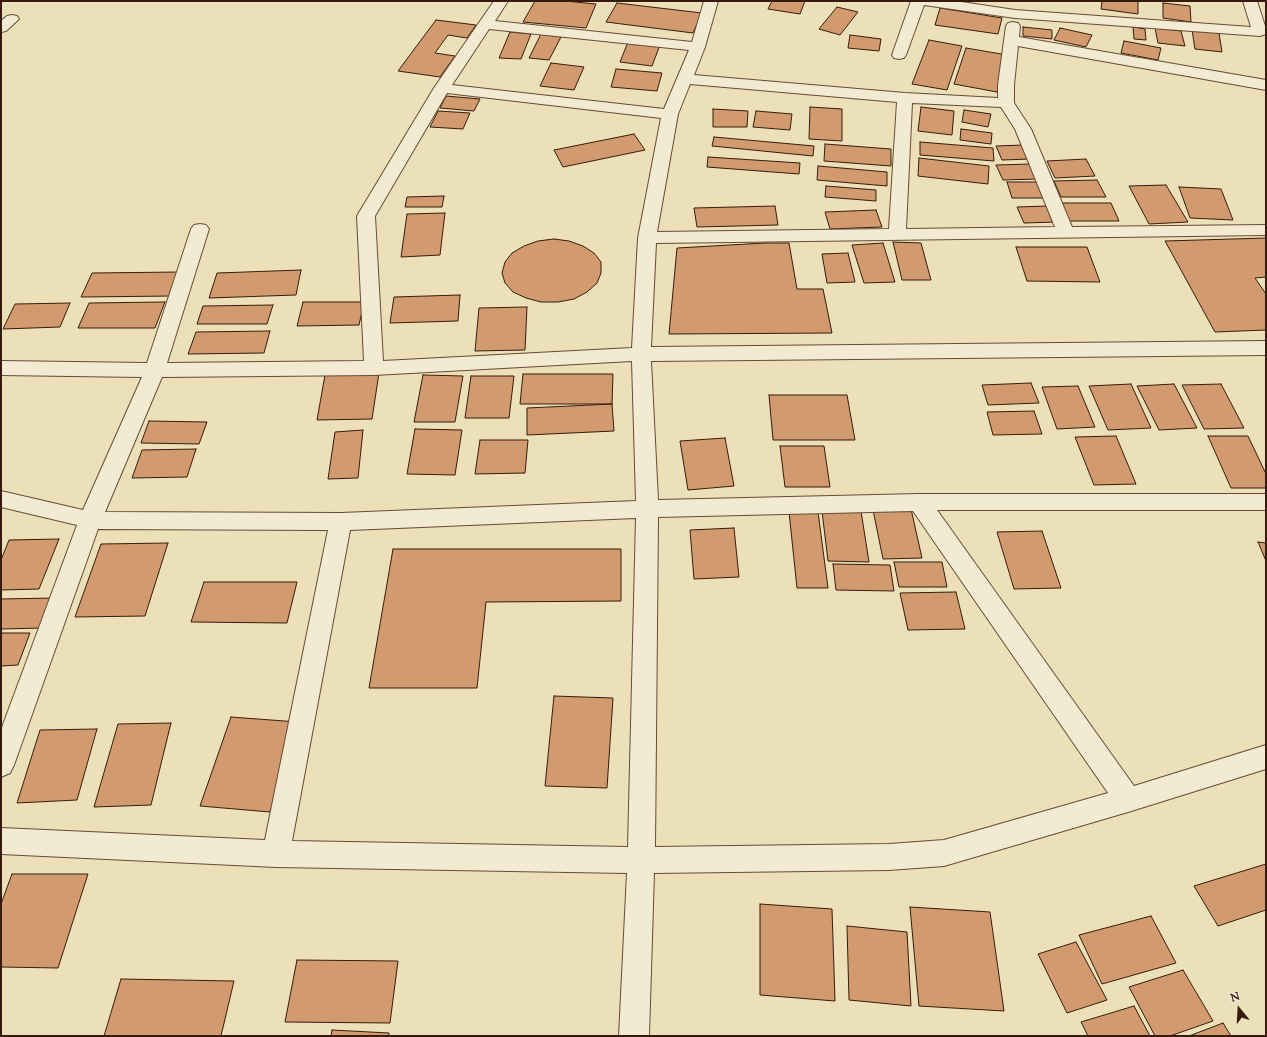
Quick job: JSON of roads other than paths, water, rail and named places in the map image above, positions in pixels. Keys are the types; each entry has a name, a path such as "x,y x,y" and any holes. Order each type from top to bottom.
{"street":[{"path":"374,368 366,216 442,88 501,1"},
{"path":"634,1036 641,860 647,509 641,354 647,238 670,114 698,47 711,1"},
{"path":"899,55 918,1"},
{"path":"926,1 1015,7 1264,36 1250,1"},
{"path":"1015,7 1006,103 1023,129 1066,233"},
{"path":"1,28 12,19"},
{"path":"484,24 698,47"},
{"path":"1011,40 1266,85"},
{"path":"686,78 905,98 1006,103"},
{"path":"442,88 670,114"},
{"path":"897,234 905,98"},
{"path":"1,765 90,520 155,370 200,229"},
{"path":"647,238 1266,230"},
{"path":"1,368 155,370 374,368 641,354 1266,348"},
{"path":"1,499 90,520 341,522 647,509 919,502 1266,502"},
{"path":"919,502 1128,800"},
{"path":"276,854 341,522"},
{"path":"1,842 276,854 641,860 889,857 944,853 1128,800 1266,757"}]}
